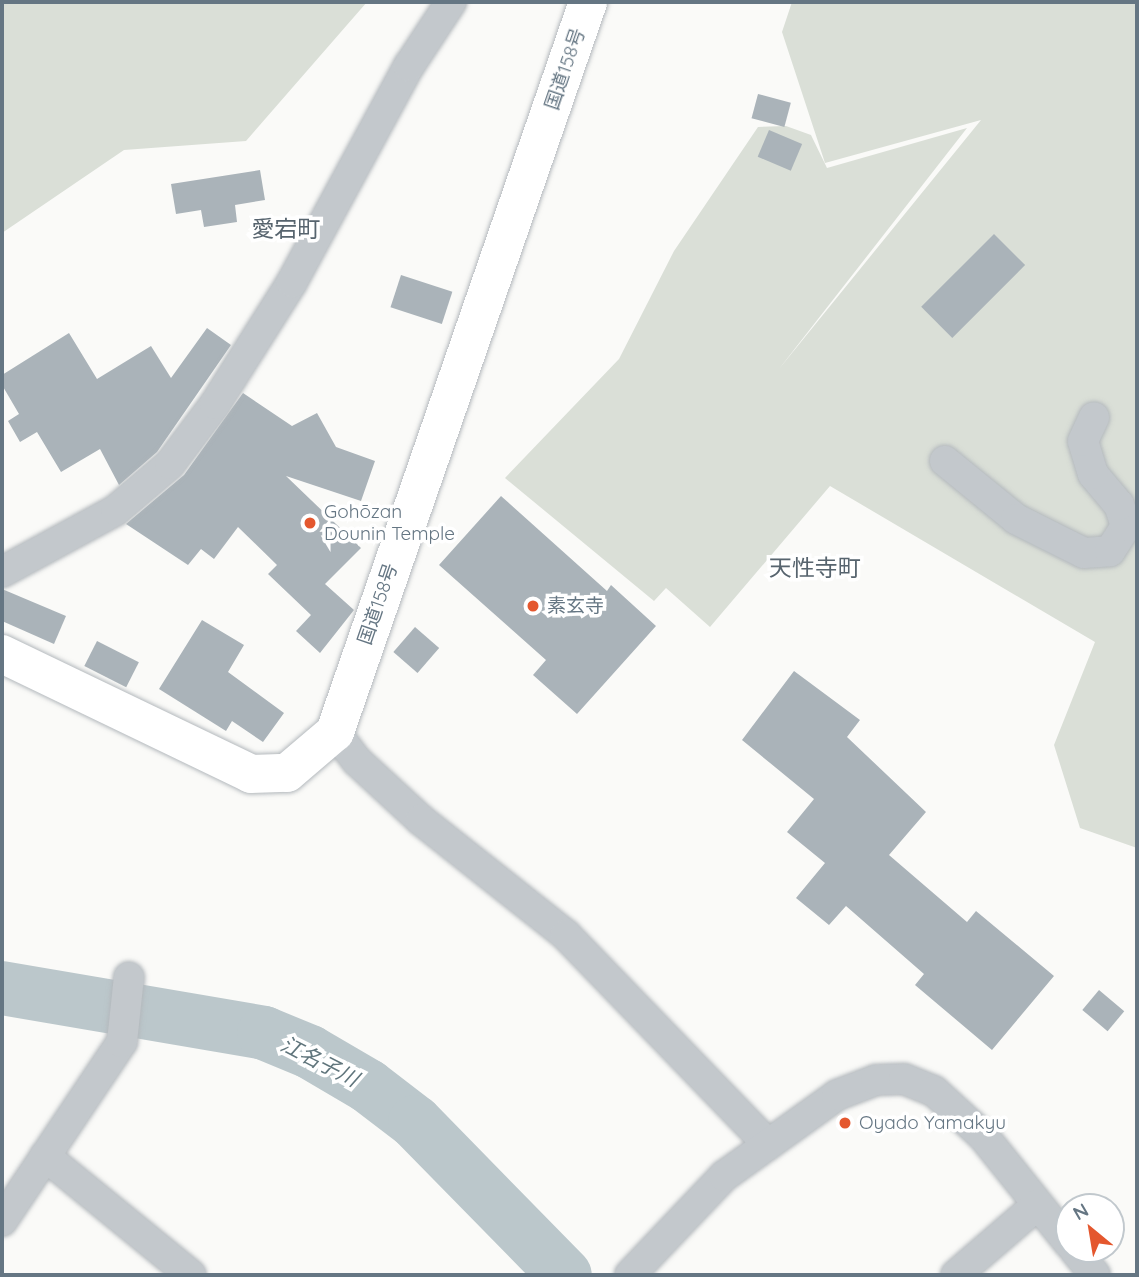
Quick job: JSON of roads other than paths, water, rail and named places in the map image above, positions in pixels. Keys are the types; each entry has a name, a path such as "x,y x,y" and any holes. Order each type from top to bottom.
{"highway":[{"name":"国道158号","path":"335,732 588,2"},
{"path":"2,654 251,774 287,773 335,732"}],"street":[{"path":"2,572 116,510 165,470 215,404 292,282 410,66 452,2"},
{"path":"945,461 1016,519 1084,553 1110,551 1126,526 1119,505 1093,474 1083,441 1094,417"},
{"path":"335,732 357,761 421,820 566,934 768,1144"},
{"path":"2,1221 122,1042 130,987"},
{"path":"630,1275 724,1176 837,1095 876,1080 904,1079 934,1091 984,1137 1055,1226"},
{"path":"45,1156 191,1275"},
{"path":"956,1275 1037,1205"}],"waterway":[{"name":"江名子川","path":"2,988 264,1033 310,1052 368,1086 415,1122 565,1275"}],"place":[{"name":"Gohōzan Dounin Temple","path":"310,523"},
{"name":"素玄寺","path":"533,606"},
{"name":"Oyado Yamakyu","path":"845,1123"}],"district":[{"name":"愛宕町","path":"286,229"},
{"name":"天性寺町","path":"815,568"}]}
